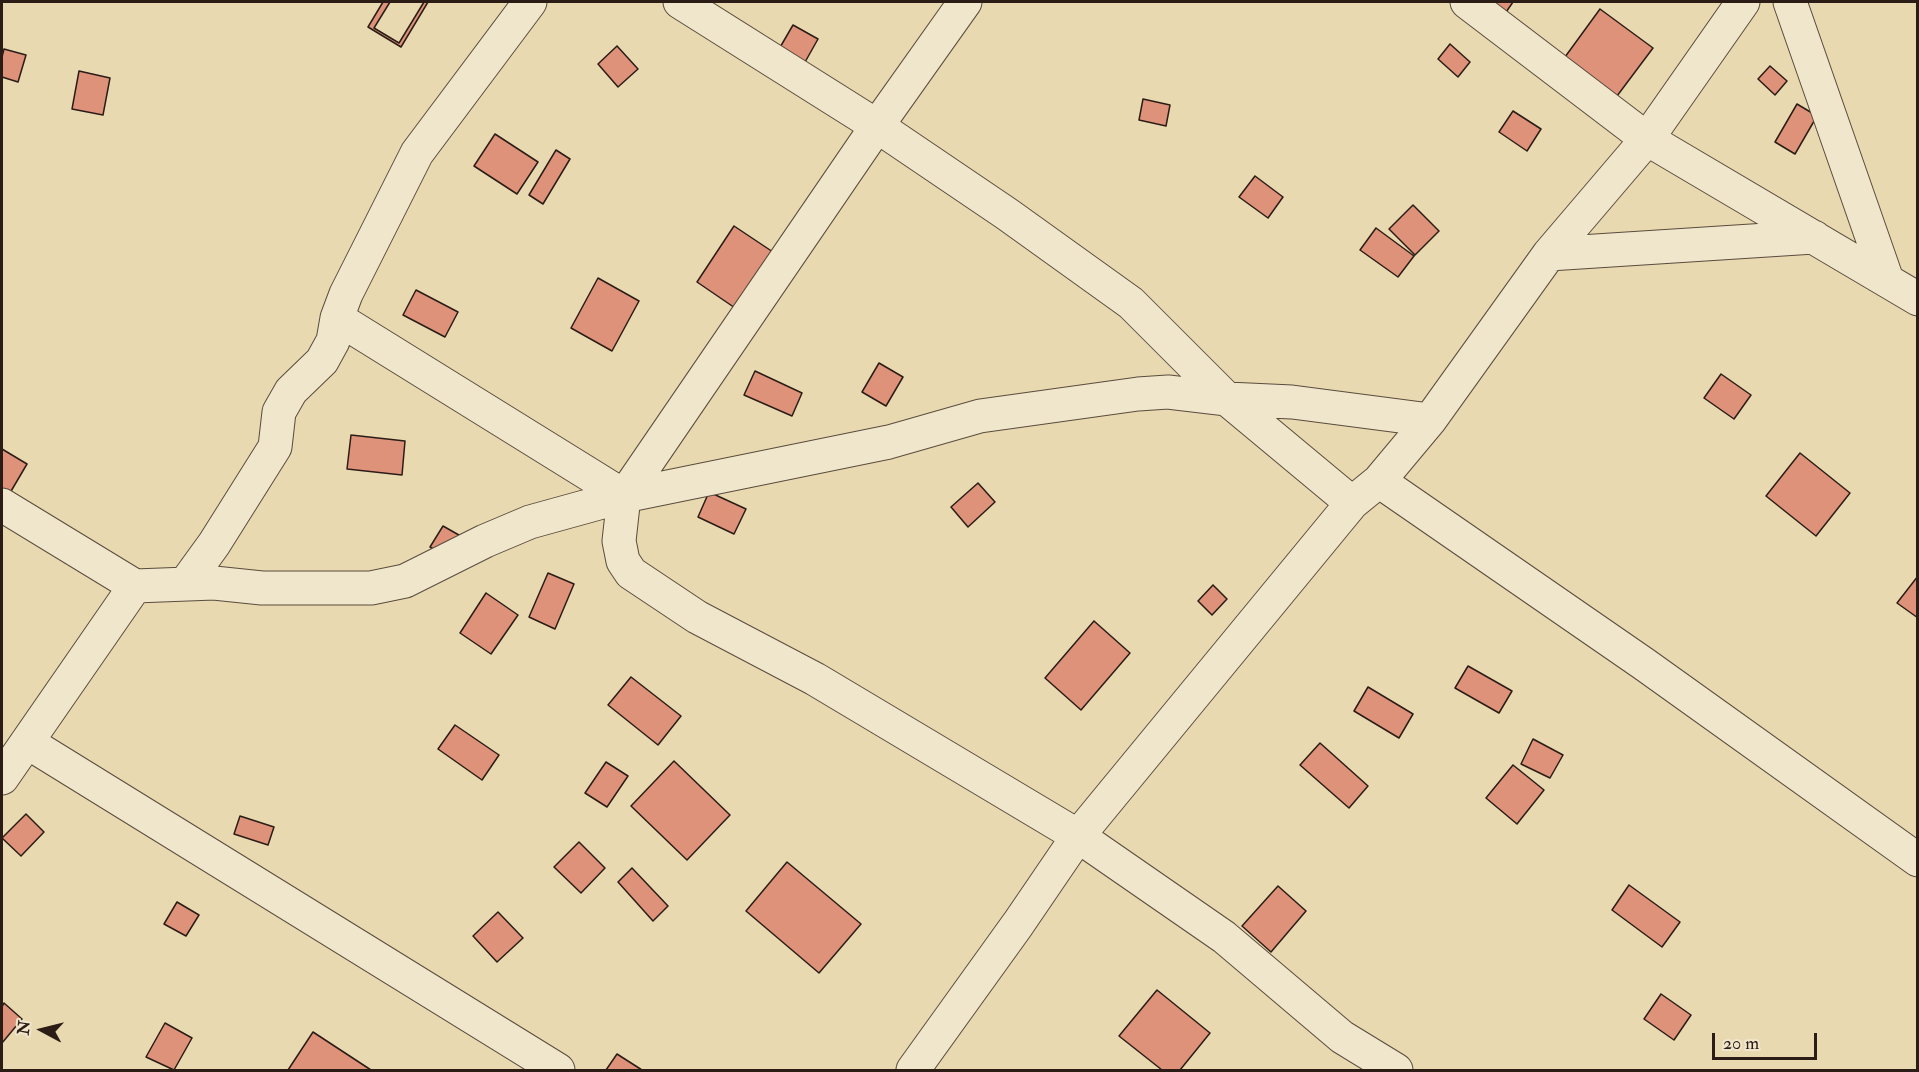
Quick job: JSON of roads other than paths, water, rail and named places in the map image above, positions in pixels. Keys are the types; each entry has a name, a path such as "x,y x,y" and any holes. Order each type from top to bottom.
{"street":[{"path":"185,584 214,544 275,447 279,412 291,391 322,361 333,341 346,294 417,153 530,2"},
{"path":"680,2 877,126 1007,214 1131,303 1227,399 1352,503"},
{"path":"965,2 877,126 624,496 619,541 623,561 631,573 697,617 815,679 1078,836 1224,937 1342,1037 1396,1071"},
{"path":"1467,2 1647,139 1917,299"},
{"path":"914,1071 1078,836 1352,503 1379,481 1430,420 1549,254 1647,139 1743,2"},
{"path":"1790,2 1887,280"},
{"path":"1549,254 1814,237"},
{"path":"338,318 624,496"},
{"path":"2,505 135,586 214,583 262,588 371,588 405,581 485,541 530,522 590,505 889,442 980,416 1138,394 1168,392 1227,399 1293,402 1430,420"},
{"path":"1379,481 1644,664 1917,860"},
{"path":"590,505 619,541"},
{"path":"2,778 135,586"},
{"path":"27,741 558,1071"}]}
